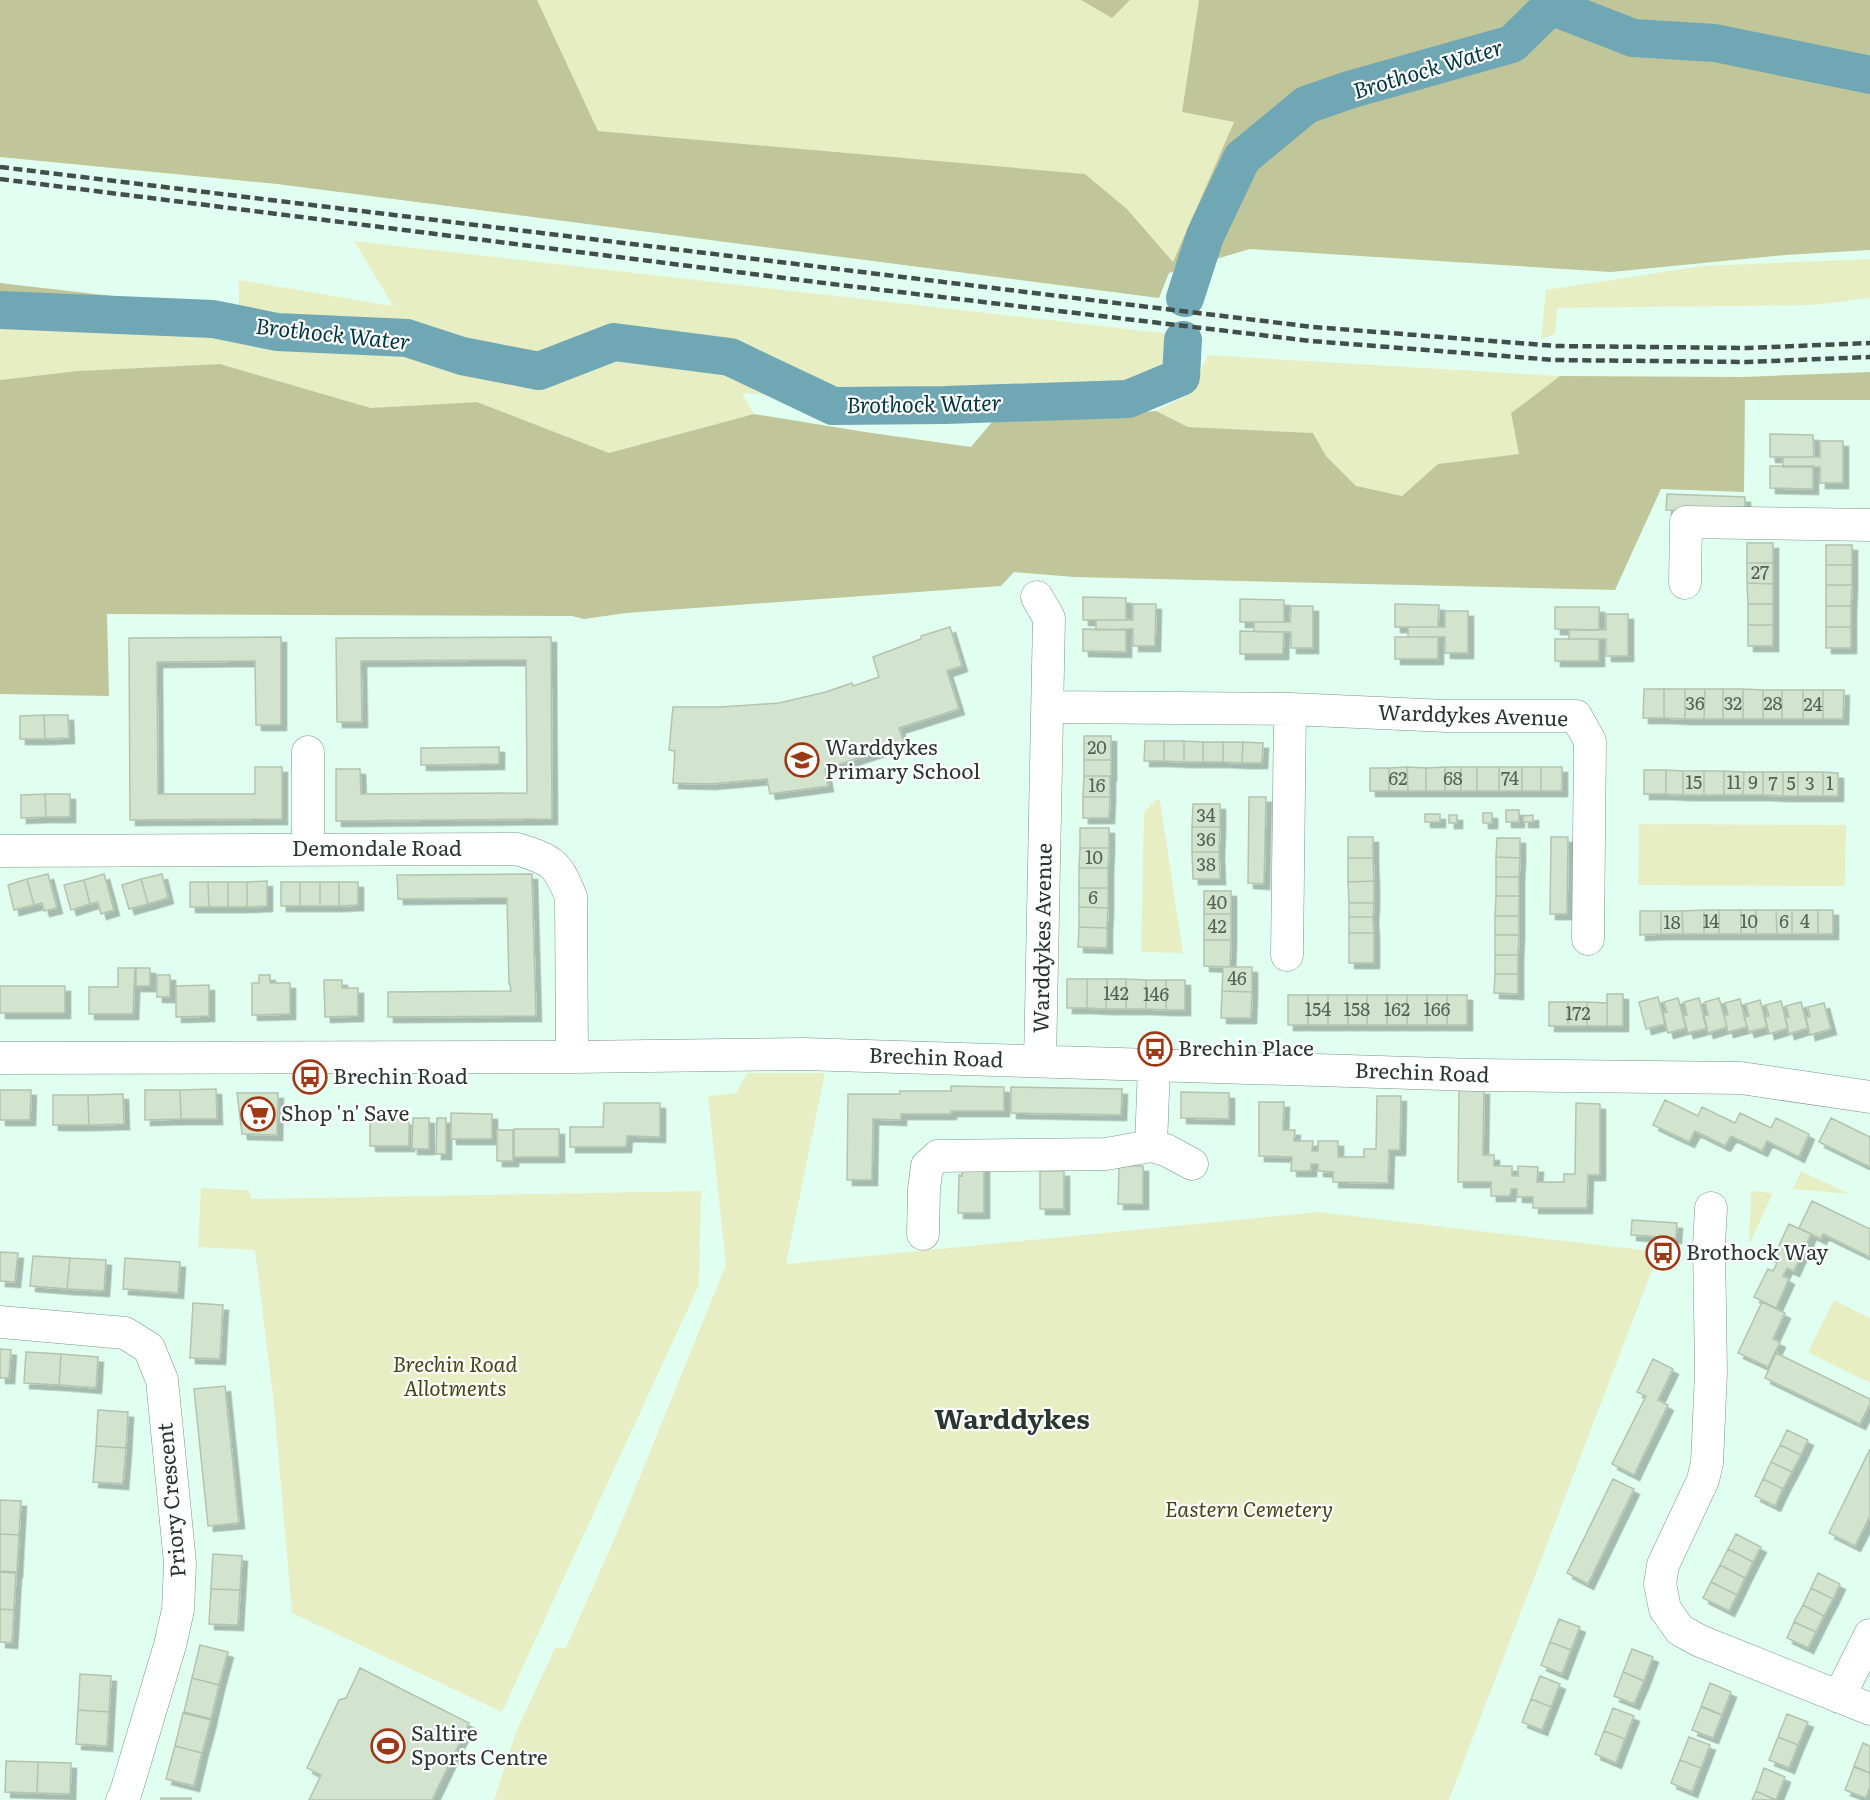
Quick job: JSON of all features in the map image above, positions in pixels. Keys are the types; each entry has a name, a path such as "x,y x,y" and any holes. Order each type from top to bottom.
{"street":[{"path":"1685,583 1686,522 1870,525"},
{"name":"Warddykes Avenue","path":"1037,597 1049,618 1040,1061"},
{"name":"Warddykes Avenue","path":"1048,707 1290,709 1447,716 1576,716 1590,741 1588,939"},
{"path":"1287,955 1290,709"},
{"path":"308,752 308,849"},
{"name":"Demondale Road","path":"0,850 517,849 546,858 562,876 570,897 572,1057"},
{"name":"Brechin Road","path":"0,1058 572,1057 802,1054 1474,1075 1741,1078 1869,1091"},
{"path":"1151,1146 1154,1065"},
{"path":"923,1234 927,1166 938,1156 1107,1155 1151,1146 1183,1157 1192,1164"},
{"path":"1712,1208 1709,1245 1711,1372 1707,1463 1703,1480 1663,1565 1660,1584 1665,1609 1680,1630 1700,1641 1870,1709"},
{"name":"Priory Crescent","path":"0,1322 125,1333 149,1348 162,1380 180,1563 178,1610 129,1784 122,1800"},
{"path":"1839,1697 1870,1635"}],"green space":[{"path":"0,0 537,0 598,131 1085,174 1127,209 1173,262 1234,122 1182,112 1199,0 1870,0 1870,250 1785,255 1611,272 1250,249 1169,273 1159,298 277,184 0,157"},
{"path":"537,0 1081,0 1111,17 1130,0 1199,0 1182,111 1234,122 1173,263 1127,209 1084,174 598,131"},
{"path":"1081,0 1130,0 1112,18"},
{"path":"354,241 1171,334 1170,371 1122,391 836,399 742,393 754,414 609,453 477,402 371,408 220,364 78,371 0,380 0,319 187,331 173,303 239,312 239,280 393,306"},
{"path":"1870,259 1870,298 1814,305 1557,308 1555,334 1541,339 1546,290 1702,266"},
{"path":"0,283 173,303 187,331 0,319"},
{"path":"1208,355 1560,376 1511,413 1520,454 1439,464 1402,496 1356,486 1326,456 1313,433 1188,427 1156,411 1190,394"},
{"path":"220,364 371,408 477,402 609,453 754,414 971,447 992,422 1156,411 1188,427 1313,433 1326,456 1356,486 1402,496 1438,464 1519,454 1511,413 1560,376 1743,377 1870,372 1870,400 1745,400 1744,492 1661,489 1615,590 1074,577 1014,572 1001,586 626,613 584,619 572,616 107,614 109,696 0,694 0,380 78,371"},
{"path":"1156,800 1160,800 1183,953 1141,952 1144,812"},
{"path":"1639,824 1846,825 1845,886 1638,885"},
{"name":"Eastern Cemetery","path":"747,1073 825,1073 786,1264 1318,1212 1659,1252 1449,1800 494,1800 516,1732 555,1648 566,1648 617,1533 726,1265 708,1096 736,1093"},
{"path":"1801,1171 1850,1194 1793,1189"},
{"name":"Brechin Road Allotments","path":"201,1188 249,1190 251,1199 701,1191 699,1285 502,1712 292,1613 274,1405 255,1250 198,1247"},
{"path":"1751,1191 1773,1193 1749,1245"},
{"path":"1834,1300 1870,1318 1870,1383 1808,1352"}],"building":[{"path":"1770,434 1813,435 1814,457 1770,457"},
{"path":"1820,441 1843,441 1843,483 1820,483 1820,467 1783,467 1783,457 1820,457"},
{"path":"1770,466 1813,466 1813,489 1770,488"},
{"path":"1667,494 1745,497 1745,513 1666,510"},
{"path":"1747,543 1773,543 1773,563 1747,563"},
{"path":"1826,545 1852,545 1852,565 1826,565"},
{"path":"1747,563 1773,563 1773,584 1747,583"},
{"path":"1826,565 1852,565 1852,585 1826,585"},
{"path":"1747,583 1773,584 1773,604 1748,604"},
{"path":"1826,585 1852,585 1851,606 1826,606"},
{"path":"1083,597 1126,598 1126,620 1083,620"},
{"path":"1240,599 1284,600 1284,622 1240,622"},
{"path":"1133,604 1156,604 1155,646 1133,646 1133,629 1096,630 1096,620 1133,620"},
{"path":"1395,604 1439,605 1438,627 1395,627"},
{"path":"1748,604 1773,604 1773,625 1748,625"},
{"path":"1291,606 1313,606 1313,648 1291,648 1291,632 1254,632 1254,622 1290,622"},
{"path":"1826,606 1851,606 1851,627 1826,627"},
{"path":"1555,607 1599,607 1599,630 1555,629"},
{"path":"1445,611 1468,611 1468,653 1445,653 1445,637 1408,637 1408,627 1445,627"},
{"path":"1606,614 1628,614 1628,656 1606,656 1606,639 1569,639 1569,630 1606,630"},
{"path":"1748,625 1773,625 1773,646 1748,646"},
{"path":"950,627 962,666 947,671 959,709 899,728 904,743 825,769 828,786 770,794 767,779 710,784 673,783 675,751 669,750 673,707 721,707 779,703 826,692 852,683 853,686 879,677 873,657 921,639 921,636"},
{"path":"1826,627 1851,627 1851,648 1826,648"},
{"path":"1083,629 1126,630 1126,652 1083,651"},
{"path":"1240,631 1284,632 1283,654 1240,654"},
{"path":"281,637 281,725 256,725 255,661 157,662 158,794 255,794 255,767 282,767 282,819 130,820 129,638"},
{"path":"551,637 552,819 336,821 336,769 360,769 361,794 527,793 526,660 361,661 362,722 337,722 336,638"},
{"path":"1395,637 1438,637 1438,659 1395,659"},
{"path":"1555,639 1599,639 1599,661 1555,661"},
{"path":"1644,689 1664,689 1664,718 1643,718"},
{"path":"1664,689 1685,689 1685,719 1664,718"},
{"path":"1685,689 1705,689 1704,719 1685,719"},
{"path":"1705,689 1723,689 1723,719 1704,719"},
{"path":"1723,689 1743,689 1743,719 1723,719"},
{"path":"1743,689 1763,690 1763,719 1743,719"},
{"path":"1763,690 1782,690 1782,719 1763,719"},
{"path":"1782,690 1803,690 1803,719 1782,719"},
{"path":"1803,690 1823,690 1823,719 1803,719"},
{"path":"1823,690 1844,690 1843,719 1823,719"},
{"path":"44,715 45,739 20,739 20,716"},
{"path":"44,715 68,715 69,738 45,739"},
{"path":"1084,736 1111,736 1111,760 1084,760"},
{"path":"1145,741 1164,741 1164,761 1144,761"},
{"path":"1164,741 1184,741 1184,762 1164,761"},
{"path":"1184,741 1203,742 1203,762 1184,762"},
{"path":"1203,742 1223,742 1223,762 1203,762"},
{"path":"1223,742 1243,742 1242,763 1223,762"},
{"path":"1243,742 1263,743 1262,763 1242,763"},
{"path":"499,747 499,764 421,765 421,748"},
{"path":"1084,760 1111,760 1111,776 1084,776"},
{"path":"1407,767 1426,768 1426,791 1408,791"},
{"path":"1407,767 1408,791 1389,791 1389,768"},
{"path":"1445,767 1461,767 1461,791 1445,791"},
{"path":"1445,767 1445,791 1426,791 1426,768"},
{"path":"1461,767 1477,767 1477,791 1461,791"},
{"path":"1477,767 1499,767 1499,791 1477,791"},
{"path":"1499,767 1522,767 1522,791 1499,791"},
{"path":"1522,767 1541,767 1541,791 1522,791"},
{"path":"1541,767 1562,767 1562,791 1541,791"},
{"path":"1370,768 1389,768 1389,791 1370,791"},
{"path":"1644,770 1666,770 1666,794 1644,794"},
{"path":"1666,770 1683,771 1683,795 1666,794"},
{"path":"1683,771 1704,771 1704,795 1683,795"},
{"path":"1704,771 1724,771 1724,795 1704,795"},
{"path":"1724,771 1744,772 1743,795 1724,795"},
{"path":"1744,772 1763,772 1763,795 1743,795"},
{"path":"1763,772 1783,772 1783,796 1763,795"},
{"path":"1783,772 1798,772 1798,796 1783,796"},
{"path":"1798,772 1823,772 1823,796 1798,796"},
{"path":"1823,772 1838,773 1838,796 1823,796"},
{"path":"1084,776 1110,776 1110,797 1083,797"},
{"path":"45,794 70,794 70,817 46,817"},
{"path":"45,794 46,817 21,818 21,795"},
{"path":"1083,797 1110,797 1109,818 1083,818"},
{"path":"1249,797 1266,797 1264,884 1248,883"},
{"path":"1193,804 1220,804 1220,827 1192,827"},
{"path":"1506,810 1519,810 1519,822 1506,822"},
{"path":"1483,813 1492,813 1492,823 1483,823"},
{"path":"1425,814 1440,814 1440,822 1425,822"},
{"path":"1449,815 1457,815 1457,823 1449,823"},
{"path":"1533,815 1533,822 1523,822 1523,816"},
{"path":"1192,827 1220,827 1219,852 1192,852"},
{"path":"1080,828 1109,828 1109,848 1080,848"},
{"path":"1348,837 1373,837 1373,858 1348,858"},
{"path":"1551,837 1568,837 1567,914 1550,914"},
{"path":"1497,838 1520,838 1520,858 1496,857"},
{"path":"1080,848 1109,848 1108,868 1079,868"},
{"path":"1192,852 1219,852 1220,879 1193,879"},
{"path":"1496,857 1520,858 1519,877 1496,877"},
{"path":"1348,858 1373,858 1374,881 1348,882"},
{"path":"1079,868 1108,868 1108,888 1079,888"},
{"path":"48,874 57,908 44,911 42,903 34,905 27,879"},
{"path":"104,874 114,910 101,914 98,902 90,904 84,880"},
{"path":"162,874 168,898 148,904 141,879"},
{"path":"532,874 536,1016 388,1017 388,992 511,991 507,898 398,899 397,875"},
{"path":"1496,877 1519,877 1519,896 1496,896"},
{"path":"27,879 34,905 14,910 8,885"},
{"path":"141,879 148,904 129,909 122,885"},
{"path":"84,880 90,904 71,910 64,885"},
{"path":"267,881 267,906 247,907 247,882"},
{"path":"1374,881 1374,903 1349,903 1348,882"},
{"path":"190,882 208,882 209,907 190,907"},
{"path":"208,882 228,882 228,907 209,907"},
{"path":"228,882 247,882 247,907 228,907"},
{"path":"281,882 300,882 300,906 281,906"},
{"path":"300,882 320,882 320,906 300,906"},
{"path":"320,882 339,882 339,906 320,906"},
{"path":"339,882 358,882 358,905 339,906"},
{"path":"1079,888 1108,888 1108,908 1079,907"},
{"path":"1204,891 1231,891 1231,914 1204,914"},
{"path":"1496,896 1519,896 1519,916 1495,916"},
{"path":"1349,903 1374,903 1373,917 1349,917"},
{"path":"1079,907 1108,908 1107,928 1079,927"},
{"path":"1704,910 1719,910 1719,934 1704,934"},
{"path":"1704,910 1704,934 1683,934 1682,911"},
{"path":"1719,910 1741,910 1741,934 1719,934"},
{"path":"1741,910 1756,910 1756,934 1741,934"},
{"path":"1756,910 1776,910 1777,934 1756,934"},
{"path":"1776,910 1792,910 1792,934 1777,934"},
{"path":"1792,910 1818,910 1818,934 1792,934"},
{"path":"1818,910 1833,910 1833,934 1818,934"},
{"path":"1640,911 1661,911 1661,934 1640,935"},
{"path":"1661,911 1682,911 1683,934 1661,934"},
{"path":"1204,914 1231,914 1231,940 1204,940"},
{"path":"1495,916 1519,916 1519,935 1495,935"},
{"path":"1349,917 1373,917 1374,933 1349,933"},
{"path":"1079,927 1107,928 1107,948 1078,947"},
{"path":"1349,933 1374,933 1374,963 1349,963"},
{"path":"1495,935 1519,935 1518,955 1495,955"},
{"path":"1204,940 1231,940 1230,967 1204,966"},
{"path":"1495,955 1518,955 1518,974 1495,974"},
{"path":"1223,967 1252,967 1252,992 1222,991"},
{"path":"118,968 135,968 133,1014 89,1014 89,987 118,987"},
{"path":"136,968 150,968 150,986 136,986"},
{"path":"1495,974 1518,974 1518,994 1494,993"},
{"path":"157,975 170,975 170,997 157,997"},
{"path":"259,975 270,975 270,983 290,983 290,1014 252,1015 252,983 259,983"},
{"path":"1067,979 1087,979 1087,1008 1067,1008"},
{"path":"1087,979 1107,979 1106,1009 1087,1008"},
{"path":"1107,979 1126,979 1126,1009 1106,1009"},
{"path":"1126,979 1146,980 1146,1009 1126,1009"},
{"path":"324,980 342,980 342,988 358,988 358,1016 325,1017"},
{"path":"1146,980 1166,980 1166,1010 1146,1009"},
{"path":"1166,980 1185,980 1185,1010 1166,1010"},
{"path":"209,985 209,1016 176,1017 176,986"},
{"path":"0,986 65,986 65,1013 0,1013"},
{"path":"1222,991 1252,992 1251,1018 1221,1018"},
{"path":"1607,994 1623,994 1623,1026 1607,1026"},
{"path":"1288,995 1308,995 1308,1025 1288,1025"},
{"path":"1308,995 1328,995 1328,1025 1308,1025"},
{"path":"1328,995 1347,995 1348,1025 1328,1025"},
{"path":"1347,995 1367,995 1367,1025 1348,1025"},
{"path":"1367,995 1387,995 1387,1025 1367,1025"},
{"path":"1387,995 1407,995 1407,1025 1387,1025"},
{"path":"1407,995 1427,995 1427,1025 1407,1025"},
{"path":"1427,995 1447,995 1447,1025 1427,1025"},
{"path":"1447,995 1467,995 1467,1025 1447,1025"},
{"path":"1658,997 1665,1024 1646,1029 1639,1002"},
{"path":"1678,998 1686,1028 1668,1033 1663,1013 1667,1012 1664,1002"},
{"path":"1699,998 1707,1028 1688,1033 1683,1016 1687,1015 1684,1002"},
{"path":"1719,998 1727,1027 1708,1033 1703,1016 1708,1015 1705,1002"},
{"path":"1740,999 1747,1027 1728,1032 1724,1016 1728,1015 1725,1003"},
{"path":"1760,1000 1767,1027 1749,1032 1744,1017 1749,1016 1746,1004"},
{"path":"1781,1001 1788,1028 1769,1034 1765,1017 1769,1016 1766,1005"},
{"path":"1549,1002 1568,1002 1568,1026 1549,1026"},
{"path":"1568,1002 1587,1002 1587,1026 1568,1026"},
{"path":"1587,1002 1607,1003 1607,1026 1587,1026"},
{"path":"1801,1002 1808,1028 1789,1034 1785,1018 1789,1017 1786,1006"},
{"path":"1824,1003 1831,1029 1810,1035 1806,1018 1810,1016 1808,1007"},
{"path":"951,1086 1004,1087 1004,1111 901,1114 901,1120 873,1119 872,1180 847,1180 848,1094 951,1091"},
{"path":"1011,1087 1122,1089 1121,1115 1011,1113"},
{"path":"216,1089 217,1119 181,1119 180,1090"},
{"path":"1459,1089 1484,1089 1483,1155 1494,1155 1494,1166 1512,1166 1512,1176 1518,1176 1518,1166 1538,1167 1537,1182 1564,1182 1564,1174 1575,1174 1576,1103 1600,1104 1600,1175 1588,1175 1587,1208 1533,1208 1533,1197 1517,1197 1517,1189 1511,1189 1510,1196 1491,1196 1491,1182 1458,1182"},
{"path":"0,1090 31,1090 30,1120 0,1120"},
{"path":"145,1090 180,1090 181,1119 145,1120"},
{"path":"1181,1092 1229,1093 1229,1119 1181,1118"},
{"name":"Shop 'n' Save","path":"237,1093 278,1093 277,1135 242,1134"},
{"path":"123,1094 124,1124 89,1125 88,1095"},
{"path":"53,1095 88,1095 89,1125 53,1125"},
{"path":"1377,1096 1401,1096 1400,1150 1389,1150 1388,1183 1333,1182 1333,1172 1318,1171 1318,1164 1311,1164 1311,1171 1291,1171 1292,1157 1259,1156 1259,1102 1284,1102 1283,1130 1295,1130 1294,1141 1313,1141 1312,1151 1318,1151 1318,1141 1338,1141 1338,1157 1364,1157 1364,1149 1376,1149"},
{"path":"1665,1100 1698,1116 1702,1107 1735,1123 1740,1113 1771,1128 1776,1118 1809,1134 1799,1157 1767,1141 1762,1151 1731,1136 1725,1146 1695,1131 1689,1142 1653,1125"},
{"path":"604,1103 660,1103 660,1137 627,1136 626,1147 570,1147 570,1127 603,1127"},
{"path":"451,1113 492,1114 492,1139 451,1139"},
{"path":"413,1118 429,1118 429,1149 412,1149"},
{"path":"437,1118 446,1118 446,1154 436,1154"},
{"path":"1831,1118 1870,1137 1870,1167 1819,1142"},
{"path":"370,1119 409,1120 409,1146 370,1146"},
{"path":"514,1129 559,1129 559,1157 514,1157"},
{"path":"497,1130 513,1130 513,1161 497,1161"},
{"path":"962,1165 984,1166 984,1213 958,1213 959,1175 962,1176"},
{"path":"1119,1166 1143,1166 1143,1204 1118,1204"},
{"path":"1040,1171 1064,1171 1064,1209 1040,1209"},
{"path":"1812,1201 1870,1229 1870,1257 1823,1234 1821,1239 1799,1228"},
{"path":"1632,1220 1677,1223 1676,1238 1631,1235"},
{"path":"1789,1224 1811,1234 1794,1271 1787,1268 1783,1276 1789,1279 1776,1308 1754,1297 1768,1269 1773,1271 1777,1263 1772,1260"},
{"path":"0,1252 18,1253 15,1282 0,1281"},
{"path":"33,1256 70,1258 67,1289 30,1286"},
{"path":"70,1258 106,1260 104,1291 67,1289"},
{"path":"125,1258 180,1262 178,1293 123,1289"},
{"path":"1762,1302 1785,1313 1773,1339 1780,1342 1768,1367 1738,1353"},
{"path":"193,1303 223,1305 220,1359 190,1358"},
{"path":"0,1349 11,1350 9,1378 0,1378"},
{"path":"26,1352 61,1354 59,1385 24,1383"},
{"path":"1776,1353 1870,1399 1870,1404 1860,1424 1765,1378"},
{"path":"61,1354 98,1357 96,1388 59,1385"},
{"path":"1653,1359 1673,1369 1658,1400 1668,1405 1634,1475 1612,1464 1646,1396 1637,1392"},
{"path":"225,1386 239,1523 208,1526 194,1389"},
{"path":"98,1410 128,1412 126,1448 96,1446"},
{"path":"1787,1430 1808,1440 1801,1455 1780,1445"},
{"path":"1780,1445 1801,1455 1792,1472 1771,1462"},
{"path":"96,1446 126,1448 123,1484 93,1482"},
{"path":"1870,1449 1870,1516 1855,1546 1829,1533"},
{"path":"1771,1462 1792,1472 1783,1489 1763,1479"},
{"path":"1613,1479 1634,1489 1588,1584 1567,1573"},
{"path":"1763,1479 1783,1489 1775,1506 1755,1496"},
{"path":"0,1500 21,1501 19,1535 0,1534"},
{"path":"0,1534 19,1535 17,1572 0,1571"},
{"path":"1736,1534 1761,1547 1753,1562 1728,1549"},
{"path":"1728,1549 1753,1562 1745,1578 1720,1565"},
{"path":"213,1554 242,1556 240,1590 211,1589"},
{"path":"1720,1565 1745,1578 1737,1595 1711,1582"},
{"path":"0,1572 16,1573 14,1610 0,1609"},
{"path":"1818,1573 1840,1584 1833,1599 1811,1588"},
{"path":"1711,1582 1737,1595 1729,1611 1703,1598"},
{"path":"1811,1588 1833,1599 1824,1616 1803,1605"},
{"path":"211,1589 240,1590 238,1625 209,1624"},
{"path":"1803,1605 1824,1616 1816,1632 1794,1622"},
{"path":"0,1609 14,1610 12,1643 0,1642"},
{"path":"1559,1619 1580,1627 1571,1650 1550,1642"},
{"path":"1794,1622 1816,1632 1808,1648 1787,1638"},
{"path":"1550,1642 1571,1650 1562,1674 1541,1665"},
{"path":"200,1645 228,1652 219,1685 192,1678"},
{"path":"1632,1649 1653,1657 1644,1681 1623,1672"},
{"name":"Saltire Sports Centre","path":"360,1668 469,1723 432,1800 309,1800 321,1775 307,1768 339,1700 346,1698"},
{"path":"1623,1672 1644,1681 1634,1704 1614,1696"},
{"path":"80,1674 111,1676 109,1712 78,1710"},
{"path":"1540,1676 1560,1684 1551,1707 1531,1699"},
{"path":"192,1678 219,1685 211,1719 184,1712"},
{"path":"1710,1683 1731,1692 1722,1715 1701,1706"},
{"path":"1531,1699 1551,1707 1542,1730 1522,1722"},
{"path":"1701,1707 1722,1715 1713,1738 1692,1730"},
{"path":"1613,1708 1634,1716 1625,1739 1604,1731"},
{"path":"78,1710 109,1712 107,1746 76,1744"},
{"path":"183,1713 211,1720 202,1753 175,1746"},
{"path":"1787,1714 1808,1722 1798,1745 1778,1737"},
{"path":"1604,1731 1625,1739 1616,1763 1595,1754"},
{"path":"1689,1737 1710,1745 1701,1768 1680,1760"},
{"path":"1778,1737 1798,1745 1789,1768 1769,1760"},
{"path":"1863,1743 1870,1746 1870,1773 1854,1766"},
{"path":"175,1746 202,1753 194,1786 166,1779"},
{"path":"1680,1760 1701,1768 1692,1792 1671,1783"},
{"path":"6,1761 38,1762 37,1793 5,1792"},
{"path":"38,1762 71,1763 70,1794 37,1793"},
{"path":"1854,1767 1870,1773 1870,1787 1866,1798 1845,1790"},
{"path":"1764,1768 1785,1777 1776,1800 1756,1791"},
{"path":"1756,1791 1776,1800 1752,1800"},
{"path":"161,1798 191,1798 191,1800 161,1800"}],"waterway":[{"name":"Brothock Water","path":"1185,298 1205,236 1242,158 1306,105 1349,90 1512,44 1551,6 1633,38 1715,43 1870,75"},
{"name":"Brothock Water","path":"0,310 213,319 277,332 407,338 462,356 539,371 614,342 730,357 833,406 1128,399 1181,377 1183,340"}],"railway":[{"path":"0,167 1313,327 1556,346 1747,348 1870,343"},
{"path":"0,179 832,284 1311,341 1555,360 1747,362 1870,357"}],"place":[{"name":"Warddykes Primary School","path":"802,760"},
{"name":"Brechin Place","path":"1155,1049"},
{"name":"Brechin Road","path":"310,1077"},
{"name":"Shop 'n' Save","path":"258,1114"},
{"name":"Brothock Way","path":"1663,1253"},
{"name":"Saltire Sports Centre","path":"388,1746"}],"district":[{"name":"Warddykes","path":"1012,1420"}]}
